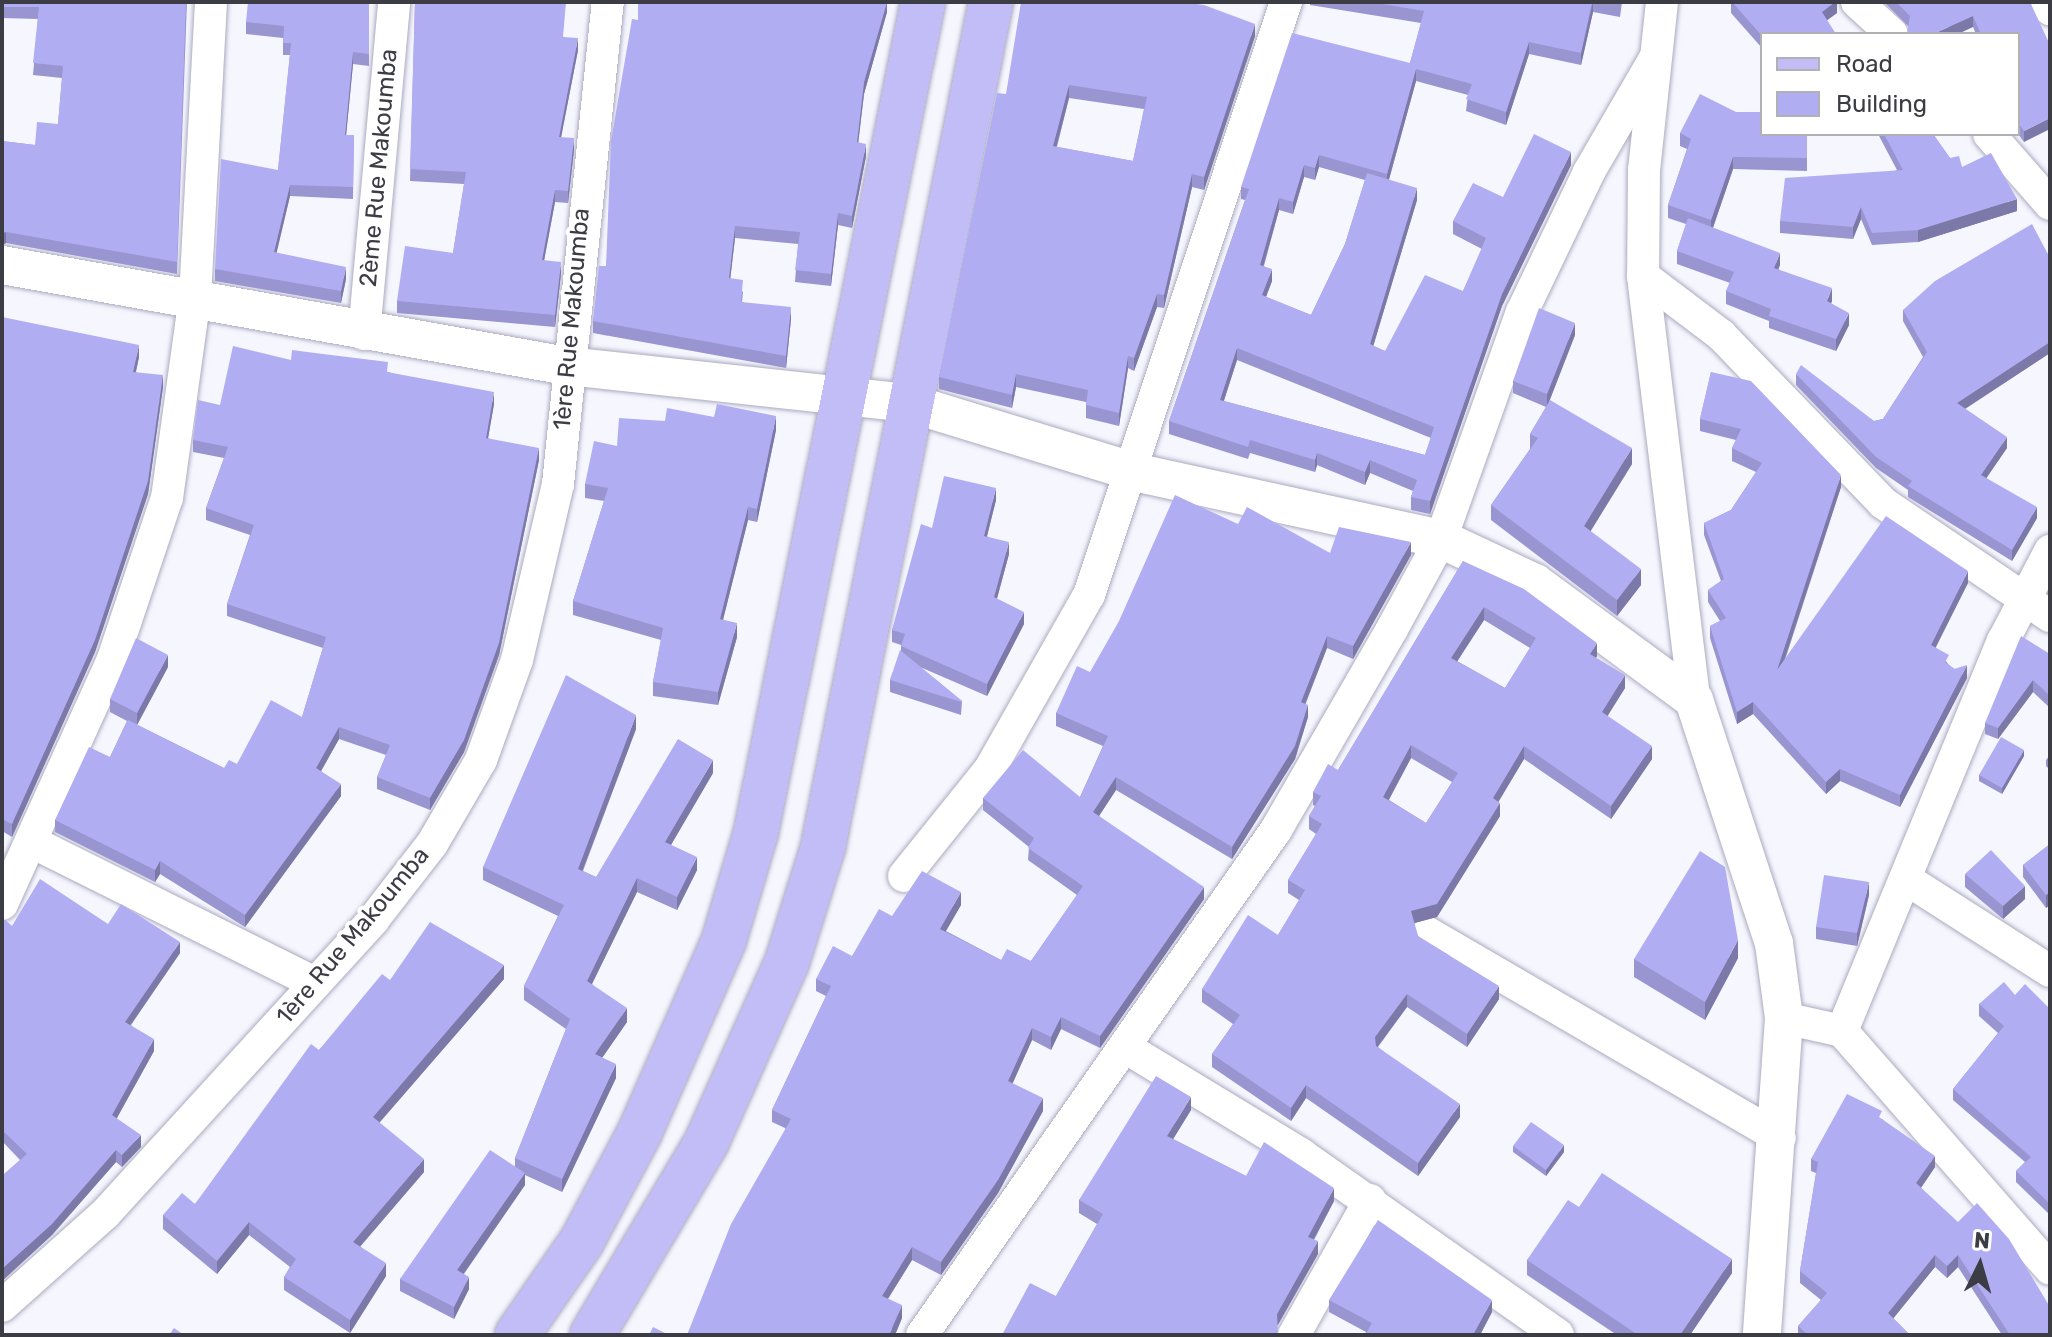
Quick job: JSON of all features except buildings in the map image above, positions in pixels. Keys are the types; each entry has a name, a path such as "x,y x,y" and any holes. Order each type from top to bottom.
{"main road":[{"path":"517,1335 582,1241 639,1134 724,940 756,832 846,398 923,2"},
{"path":"592,1335 707,1141 787,962 823,847 991,2"}],"street":[{"path":"2,904 113,659 167,498 195,297 211,2"},
{"name":"2ème Rue Makoumba","path":"364,334 394,2"},
{"name":"1ère Rue Makoumba","path":"2,1306 105,1214 315,983 432,844 481,760 546,551 608,2"},
{"path":"904,876 953,822 1034,700 1089,595 1134,472 1286,2"},
{"path":"1662,2 1655,58 1643,276 1694,700 1774,943 1784,1018 1780,1138 1762,1335"},
{"path":"1857,2 1890,32"},
{"path":"2047,2 2050,9"},
{"path":"922,1335 1128,1049 1276,830 1441,539 1522,312 1589,172 1655,58"},
{"path":"1991,136 2050,204"},
{"path":"2,265 195,297 364,334 567,366 909,403 1134,472 1441,539 1535,583 1694,700"},
{"path":"1643,276 1721,335 1883,503 2038,608"},
{"path":"1842,1031 1909,881 1949,769 2038,608 2050,551"},
{"path":"32,842 315,983"},
{"path":"1909,881 2050,971"},
{"path":"1428,933 1780,1138"},
{"path":"1784,1018 1842,1031 2050,1269"},
{"path":"1128,1049 1370,1200 1558,1335"},
{"path":"1294,1335 1370,1200"}]}
